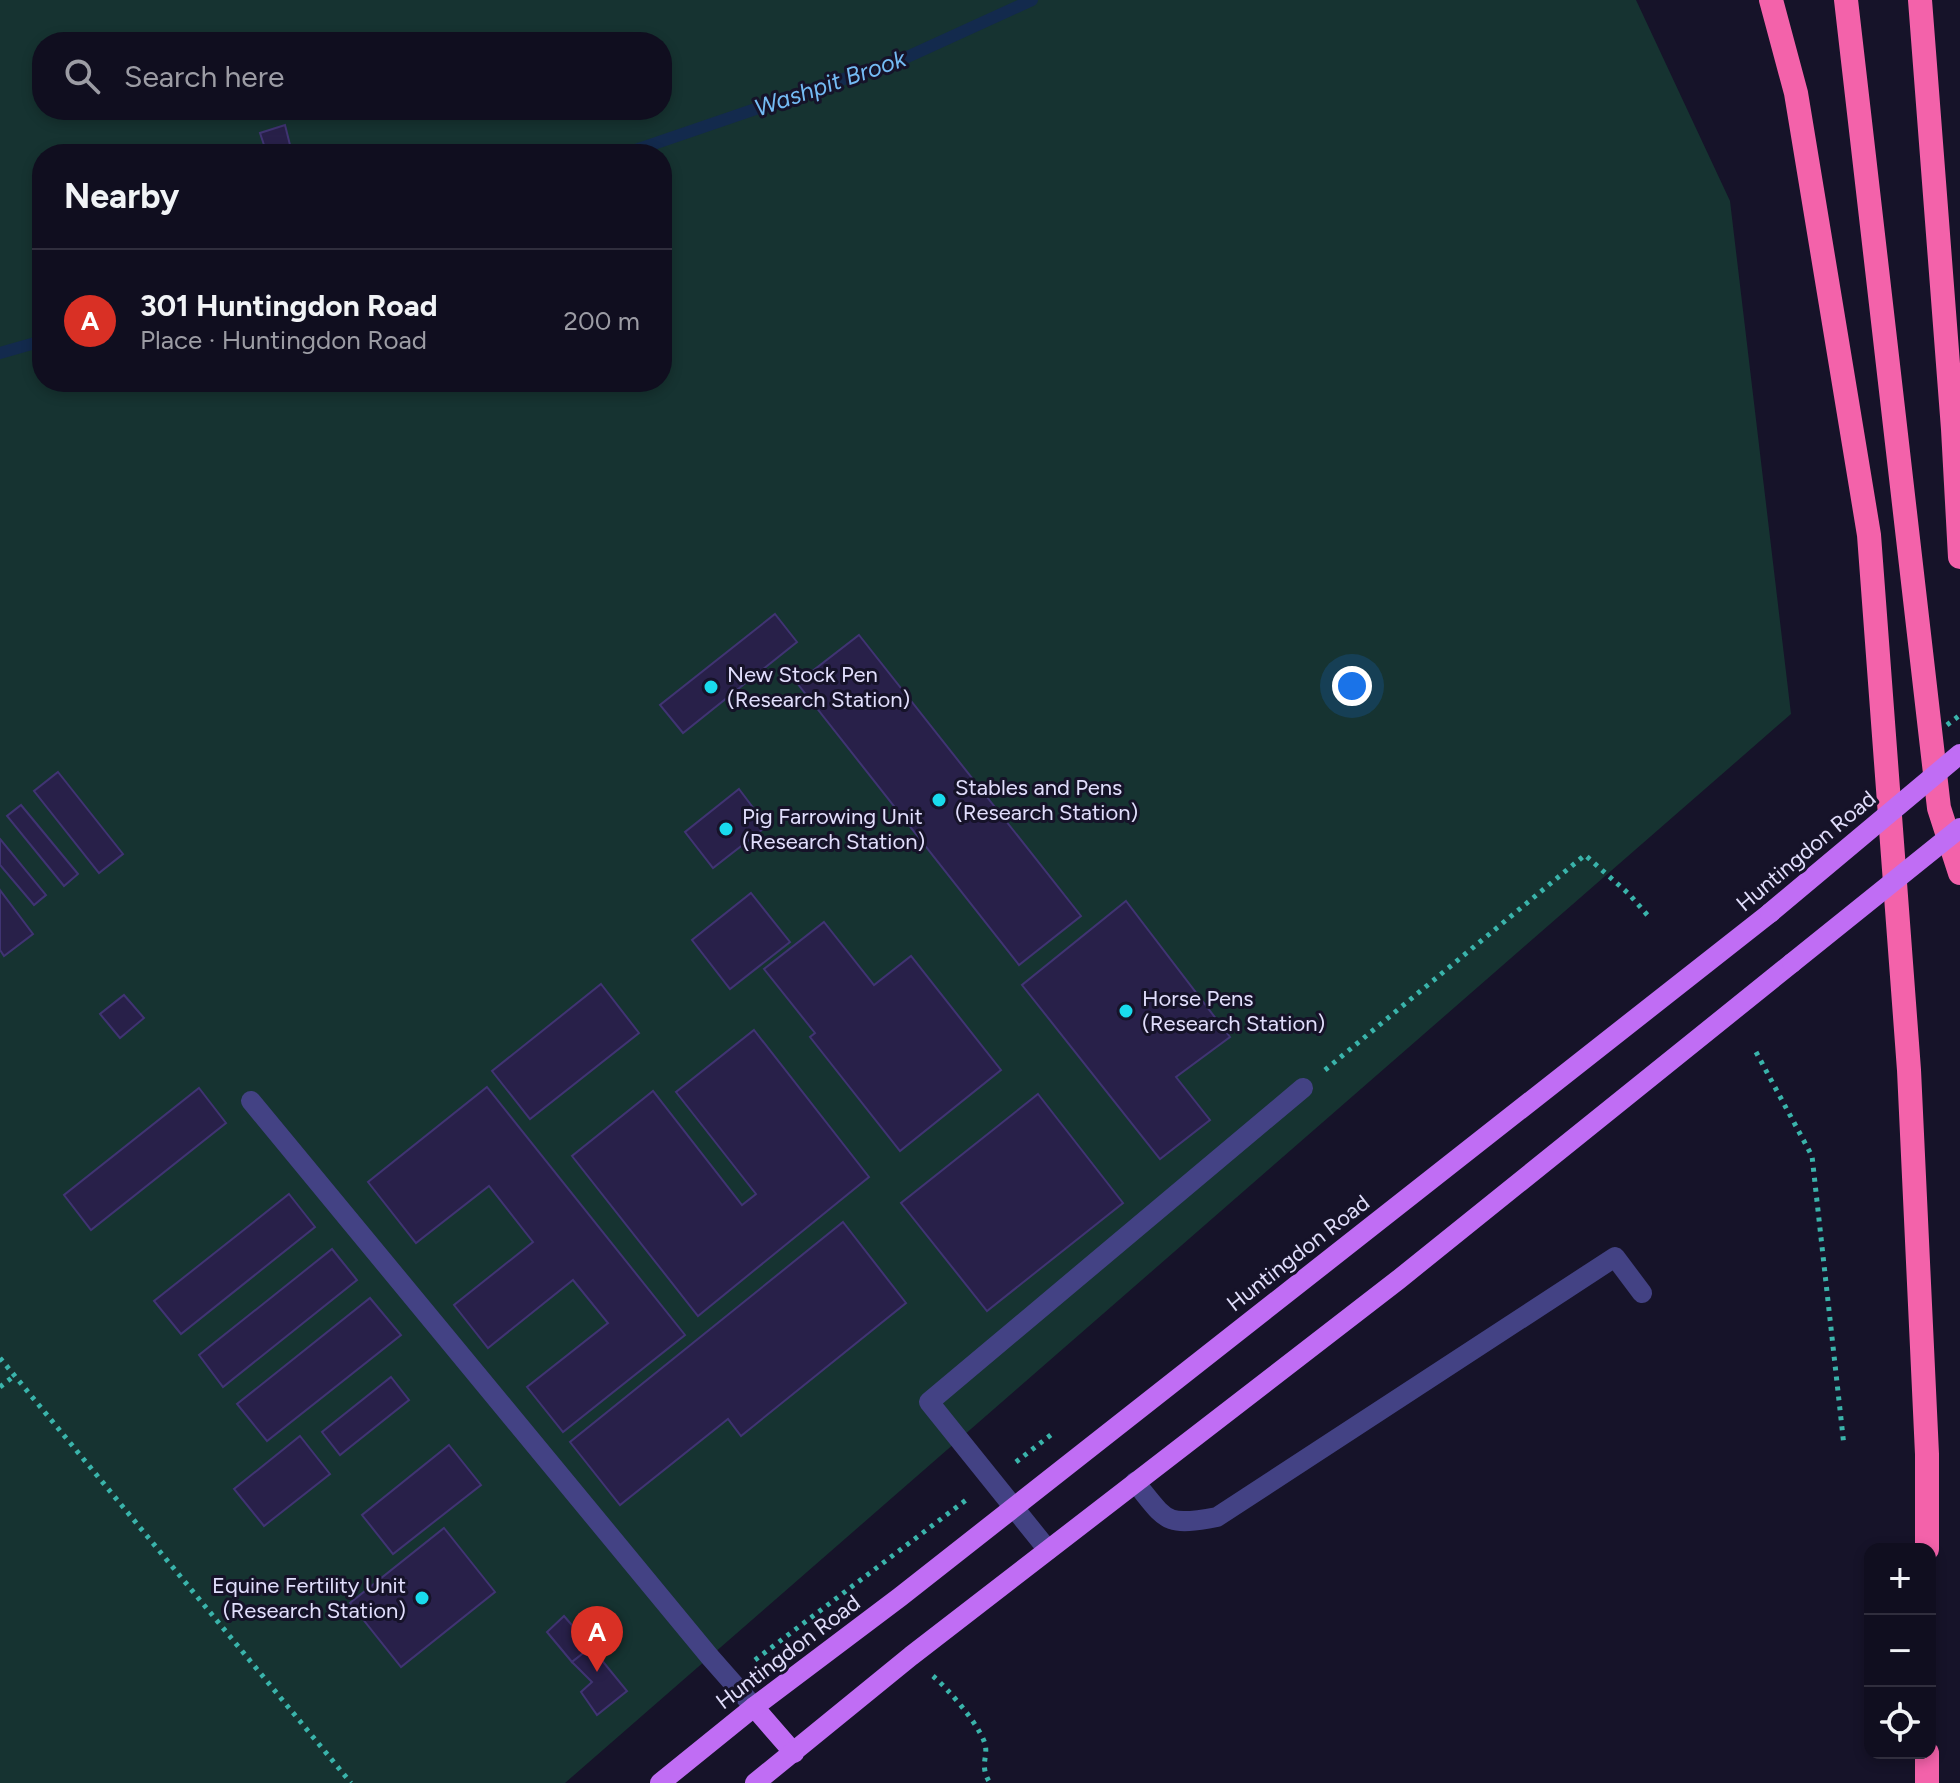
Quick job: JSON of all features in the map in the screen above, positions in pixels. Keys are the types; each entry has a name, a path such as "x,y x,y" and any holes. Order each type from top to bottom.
{"highway":[{"path":"1771,0 1796,93 1869,535 1909,1070 1927,1454 1927,1543"},
{"path":"1846,0 1939,808 1960,873"},
{"path":"1920,0 1960,557"},
{"path":"1927,1759 1927,1783"}],"main road":[{"name":"Huntingdon Road","path":"660,1783 1770,913 1960,754"},
{"path":"755,1783 911,1656 1398,1280 1960,828"},
{"path":"754,1707 794,1753"}],"lane":[{"path":"1048,1550 929,1402 1303,1088"},
{"path":"251,1101 754,1707"},
{"path":"1135,1482 1164,1518 1187,1522 1217,1517 1615,1257 1642,1293"}],"path":[{"path":"1303,1088 1585,855 1629,894 1649,917"},
{"path":"1756,1052 1812,1156 1844,1446"},
{"path":"0,1358 351,1783"},
{"path":"0,1387 14,1376"},
{"path":"729,1679 991,1481"},
{"path":"911,1656 949,1689 985,1742 983,1772 990,1783"}],"green space":[{"path":"0,0 1636,0 1730,201 1791,714 565,1783 0,1783"}],"building":[{"path":"285,125 290,144 264,144 260,133"},
{"name":"New Stock Pen (Research Station)","path":"775,614 797,642 683,733 660,705"},
{"name":"Stables and Pens (Research Station)","path":"859,635 1081,916 1019,965 797,683"},
{"path":"58,772 123,854 99,873 34,791"},
{"name":"Pig Farrowing Unit (Research Station)","path":"739,789 767,826 713,868 685,832"},
{"path":"21,805 78,874 64,886 7,816"},
{"path":"0,839 46,895 34,905 0,865"},
{"path":"0,890 33,934 4,956 0,950"},
{"path":"751,893 790,942 730,989 692,940"},
{"name":"Horse Pens (Research Station)","path":"1126,901 1230,1037 1176,1077 1210,1120 1160,1159 1022,985"},
{"path":"824,922 874,985 911,956 1001,1070 900,1151 810,1037 815,1033 764,969"},
{"path":"601,984 639,1033 530,1119 492,1071"},
{"path":"124,995 144,1018 120,1038 100,1014"},
{"path":"754,1030 869,1177 698,1316 572,1156 653,1091 742,1205 756,1194 676,1092"},
{"path":"487,1087 685,1335 563,1432 527,1387 608,1323 573,1280 488,1348 454,1305 533,1242 489,1186 416,1243 368,1182"},
{"path":"199,1088 226,1123 91,1230 64,1195"},
{"path":"1038,1094 1123,1203 987,1311 901,1203"},
{"path":"289,1194 315,1227 181,1334 154,1301"},
{"path":"843,1222 906,1303 741,1436 728,1419 620,1505 570,1442"},
{"path":"332,1249 357,1280 223,1387 199,1355"},
{"path":"370,1298 401,1335 267,1441 237,1404"},
{"path":"391,1377 409,1400 340,1455 322,1432"},
{"path":"300,1436 330,1474 264,1526 234,1489"},
{"path":"449,1445 481,1485 393,1554 362,1515"},
{"name":"Equine Fertility Unit (Research Station)","path":"444,1528 495,1592 401,1667 350,1603"},
{"path":"564,1616 591,1647 572,1662 547,1632"},
{"path":"591,1647 627,1691 597,1715 581,1692 592,1682 572,1662"}],"waterway":[{"name":"Washpit Brook","path":"653,144 905,58 1032,0"},
{"name":"Washpit Brook","path":"0,353 32,344"}],"place":[{"name":"New Stock Pen (Research Station)","path":"711,687"},
{"name":"Stables and Pens (Research Station)","path":"939,800"},
{"name":"Pig Farrowing Unit (Research Station)","path":"726,829"},
{"name":"Horse Pens (Research Station)","path":"1126,1011"},
{"name":"Equine Fertility Unit (Research Station)","path":"422,1598"},
{"name":"301 Huntingdon Road","path":"597,1672"}]}
